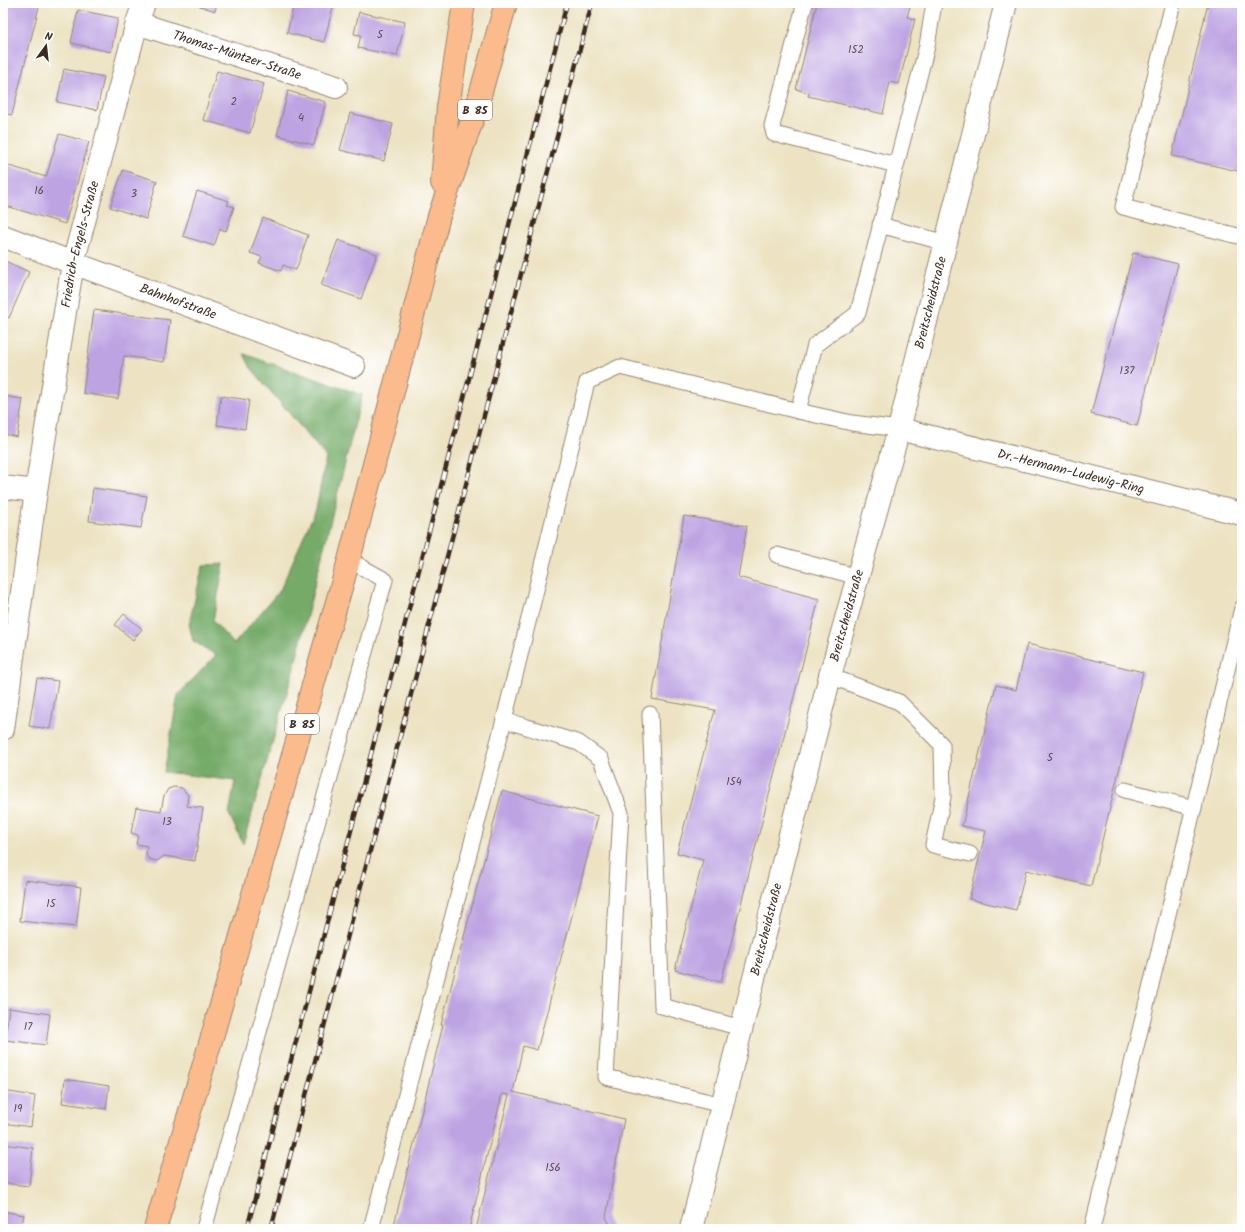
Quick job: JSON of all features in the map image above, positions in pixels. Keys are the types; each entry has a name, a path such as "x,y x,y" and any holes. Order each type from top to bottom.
{"main road":[{"name":"B 85","path":"439,216 448,107 464,3"},
{"name":"B 85","path":"155,1229 214,1030 349,560 439,216 476,106 506,3"}],"street":[{"name":"Breitscheidstraße","path":"691,1229 830,676 899,429 1006,3"},
{"name":"Thomas-Müntzer-Straße","path":"140,13 336,87"},
{"name":"Friedrich-Engels-Straße","path":"3,729 36,491 73,263 140,13"},
{"name":"Bahnhofstraße","path":"3,236 354,366"},
{"name":"Dr.-Hermann-Ludewig-Ring","path":"899,429 1242,514"},
{"path":"3,487 36,491"}],"lane":[{"path":"805,3 772,126 774,134 896,165"},
{"path":"798,411 815,345 858,313 927,46 934,3"},
{"path":"1173,3 1123,207 1242,236"},
{"path":"880,225 946,243"},
{"path":"371,1229 504,720 587,382 620,367 852,423 899,429"},
{"path":"777,555 858,577"},
{"path":"204,1229 385,580 349,560"},
{"path":"1092,1229 1242,608"},
{"path":"830,676 899,702 942,745 943,797 933,845 970,854"},
{"path":"650,714 662,1006 742,1028"},
{"path":"504,720 579,743 602,759 621,813 606,1077 722,1105"},
{"path":"1124,790 1194,808"}],"green space":[{"path":"244,354 362,395 293,672 243,844 229,814 235,781 164,772 178,695 216,655 193,641 189,624 203,565 224,564 213,621 234,644 280,590 316,509 326,457 251,368"}],"building":[{"path":"3,3 40,3 12,115 3,113"},
{"path":"191,3 217,3 215,11"},
{"path":"294,3 334,3 324,42 287,33"},
{"path":"817,3 911,3 907,17 915,19 899,84 890,82 883,114 808,96 809,93 796,89"},
{"path":"1208,3 1242,3 1242,172 1172,156"},
{"path":"78,10 118,18 111,52 71,43"},
{"path":"359,12 405,22 397,56 358,48 361,35 354,34"},
{"path":"64,69 104,77 97,110 57,102"},
{"path":"217,71 264,84 250,133 203,120"},
{"path":"288,91 326,102 314,145 277,135"},
{"path":"350,113 393,124 384,161 340,150"},
{"path":"59,134 89,142 65,224 3,205 3,164 46,177"},
{"path":"123,170 157,181 146,219 110,207"},
{"path":"197,191 229,201 227,205 234,207 226,231 220,229 214,246 183,236"},
{"path":"263,218 308,235 296,270 283,265 281,271 259,263 262,257 250,253"},
{"path":"338,240 377,254 361,299 321,285"},
{"path":"1133,253 1178,264 1137,426 1091,414"},
{"path":"3,260 29,272 9,318 3,315"},
{"path":"94,310 170,320 164,362 124,356 118,399 83,393"},
{"path":"3,396 23,399 17,437 3,434"},
{"path":"221,396 249,400 245,429 217,425"},
{"path":"93,488 147,496 141,528 89,521"},
{"path":"684,516 747,526 738,577 819,599 721,982 675,970 703,860 677,853 715,710 652,699"},
{"path":"124,614 142,629 133,640 115,625"},
{"path":"1027,644 1143,672 1091,886 1026,870 1016,910 969,899 986,831 962,826 996,685 1016,690"},
{"path":"37,678 58,681 50,729 29,726"},
{"path":"174,787 182,788 188,795 187,806 203,808 195,861 164,856 157,861 149,859 146,855 147,846 136,844 138,835 131,833 136,807 161,811 164,796 168,789"},
{"path":"502,791 598,816 537,1050 523,1046 513,1092 624,1119 606,1217 612,1229 476,1229 509,1095 502,1094 469,1229 393,1229 443,1025 441,1025"},
{"path":"25,880 81,887 76,927 20,921"},
{"path":"9,1008 50,1014 46,1045 5,1040"},
{"path":"65,1079 109,1086 106,1109 62,1103"},
{"path":"3,1091 35,1096 31,1127 3,1123"},
{"path":"3,1144 33,1148 29,1186 3,1183"},
{"path":"3,1211 24,1215 21,1229 3,1229"}],"railway":[{"path":"247,1229 567,3"},
{"path":"271,1229 592,3"}]}
